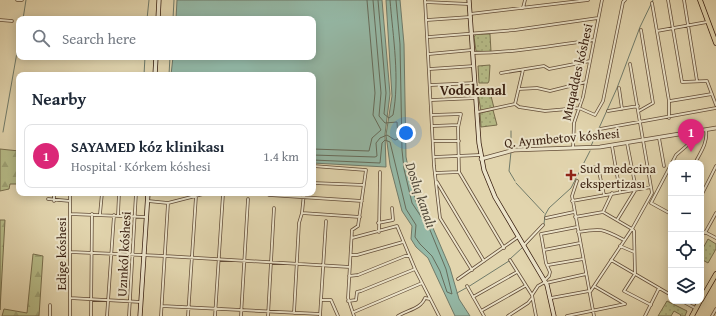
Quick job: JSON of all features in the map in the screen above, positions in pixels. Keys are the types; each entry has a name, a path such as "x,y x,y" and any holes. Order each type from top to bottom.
{"main road":[{"path":"158,16 159,0"},
{"path":"700,0 716,43"},
{"path":"469,2 480,157 488,184 545,282 551,298 554,316"},
{"path":"155,72 156,60"},
{"path":"140,316 148,196"},
{"path":"704,295 716,274"},
{"path":"692,316 699,304"}],"street":[{"path":"17,0 22,0"},
{"path":"523,8 525,0"},
{"path":"427,20 470,16 588,0"},
{"name":"Muqaddes kóshesi","path":"573,148 574,122 586,82 602,0"},
{"path":"477,112 515,104 519,107 545,111 579,108 595,115 603,101 623,2 625,0"},
{"path":"668,0 682,82 707,81 716,105"},
{"path":"684,0 697,81"},
{"path":"469,2 425,1 432,100 435,173 440,218 472,270"},
{"path":"652,3 669,101 669,118"},
{"path":"428,36 515,30 598,18"},
{"path":"0,20 12,21"},
{"path":"657,31 708,22"},
{"path":"638,111 653,103 641,30"},
{"path":"429,54 473,51 513,52 540,46 594,40"},
{"path":"500,73 544,66 549,69 590,61"},
{"path":"551,298 589,291 594,286 632,229 652,193 630,64"},
{"path":"430,69 474,66"},
{"path":"515,104 524,70"},
{"path":"519,89 538,88 550,91 586,82"},
{"path":"431,85 475,83"},
{"path":"619,88 622,109"},
{"path":"669,101 712,94"},
{"path":"432,100 476,98"},
{"path":"608,111 638,106"},
{"path":"600,129 669,118 716,108"},
{"path":"432,115 461,114 458,125 459,172 463,182 467,185 504,248"},
{"path":"433,126 458,125"},
{"name":"Q. Ayımbetov kóshesi","path":"480,157 514,150 612,146 716,128"},
{"path":"698,160 704,147 707,136 706,130"},
{"path":"668,212 651,203 676,155 691,142 692,132"},
{"path":"659,138 664,166"},
{"path":"433,141 459,141"},
{"path":"617,220 636,189 627,143"},
{"path":"612,146 620,192"},
{"path":"434,157 480,157"},
{"path":"316,166 366,170 358,226 356,229 352,230 348,301 354,312 354,316"},
{"path":"704,190 716,166"},
{"path":"583,168 598,167 604,195"},
{"path":"379,232 380,172"},
{"path":"435,173 459,172"},
{"path":"436,181 484,261"},
{"path":"577,181 572,196 572,201 594,316"},
{"path":"316,182 364,185"},
{"path":"572,201 651,187"},
{"path":"603,212 612,193"},
{"path":"54,196 54,201"},
{"name":"Edige kóshesi","path":"70,196 70,316"},
{"path":"100,214 102,196"},
{"path":"118,215 119,196"},
{"name":"Uzınkól kóshesi","path":"129,316 136,196"},
{"path":"147,201 168,203 196,196 188,316"},
{"path":"215,316 223,196"},
{"path":"286,196 362,201"},
{"path":"294,313 299,223 304,197"},
{"path":"241,316 248,199"},
{"path":"48,200 70,201"},
{"path":"161,316 168,203"},
{"path":"268,316 274,208"},
{"path":"378,223 393,220 392,208"},
{"path":"546,218 574,212"},
{"path":"575,217 603,212 632,229 634,232 635,274 624,291 650,305"},
{"path":"302,213 360,217"},
{"path":"716,213 706,233 716,238"},
{"path":"70,214 100,214 146,218"},
{"path":"91,316 92,214"},
{"path":"107,316 114,215"},
{"path":"162,306 320,315 326,221"},
{"path":"523,246 543,225"},
{"path":"352,238 397,226 415,269 439,316"},
{"path":"545,282 549,276 541,234 577,227"},
{"path":"578,232 598,228 604,229 624,240"},
{"path":"458,279 518,237"},
{"path":"351,255 357,255 403,242"},
{"path":"544,250 580,243"},
{"path":"620,246 634,252"},
{"path":"70,252 192,257 350,267"},
{"path":"349,276 358,275 405,256 409,256"},
{"path":"548,265 583,259"},
{"path":"510,260 532,296 536,316"},
{"path":"611,260 668,293"},
{"path":"348,301 356,300 357,292 361,290 415,269"},
{"path":"473,297 517,272"},
{"path":"508,316 528,303 538,286 545,282 586,274"},
{"path":"354,312 422,283"},
{"path":"466,286 484,316"},
{"path":"481,311 526,286"},
{"path":"567,316 625,304 594,286"},
{"path":"645,316 659,288"},
{"path":"70,298 141,302"},
{"path":"398,316 418,307 423,303 425,298 430,299"},
{"path":"321,300 331,300 338,316"},
{"path":"687,304 696,309"},
{"path":"50,305 50,316"},
{"path":"712,316 716,309"}],"green space":[{"path":"476,34 490,34 491,52 476,51 474,37"},
{"path":"490,65 488,83 479,83 478,66"},
{"path":"490,92 494,108 481,111 478,94"},
{"path":"493,110 497,125 481,127 480,113"},
{"path":"0,149 16,151 16,184 10,184 9,189 0,191"},
{"path":"0,220 5,220 0,310"},
{"path":"708,239 716,244 716,249 708,263 704,261 704,246"},
{"path":"33,254 43,256 39,316 2,316 4,309 27,313"},
{"path":"667,301 668,304 673,304 687,311 685,316 680,316 681,315 674,311 671,316 658,316"}],"water":[{"path":"177,0 382,0 390,94 385,134 386,167 316,163 316,72 171,72 173,60 316,60 316,16 176,16"},
{"path":"386,0 400,0 404,44 406,157 413,191 416,202 433,228 450,268 459,299 470,316 455,316 428,258 416,247 411,239 412,226 402,211 390,165 386,135 392,96"}],"waterway":[{"path":"23,16 26,0"},
{"path":"147,16 149,0"},
{"path":"173,16 174,0"},
{"path":"591,146 617,88 640,27 653,0"},
{"path":"3,132 16,58"},
{"path":"144,72 145,60"},
{"path":"169,72 170,60"},
{"path":"511,131 511,148"},
{"path":"544,224 545,215 549,208 571,188 590,151"},
{"path":"511,152 509,171 515,181"},
{"path":"516,183 544,213"},
{"path":"526,245 541,228"},
{"path":"510,259 522,248"},
{"path":"468,287 509,261"},
{"path":"457,293 466,288"}],"place":[{"name":"SAYAMED kóz klinikası","path":"691,152"},
{"name":"Sud medecina ekspertizası","path":"571,175"}],"district":[{"name":"Vodokanal","path":"473,90"}],"water label":[{"name":"Doslıq kanalı","path":"421,195"}]}
